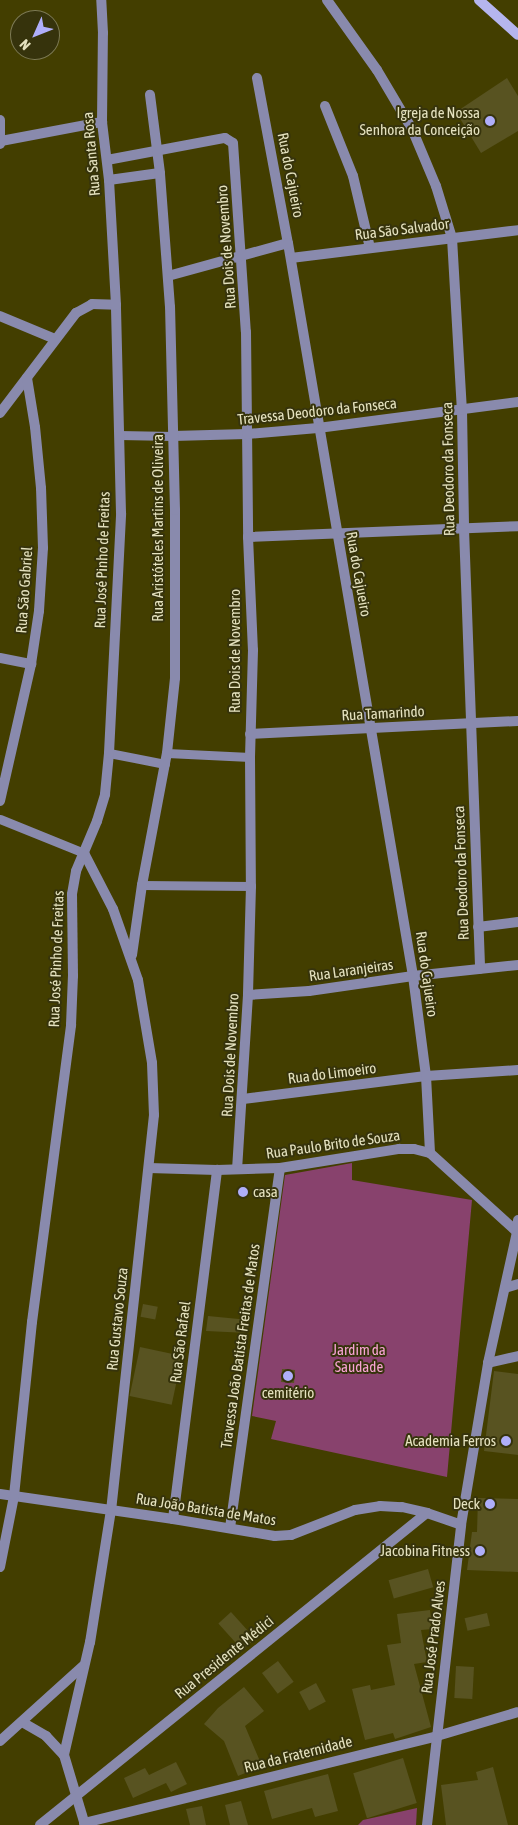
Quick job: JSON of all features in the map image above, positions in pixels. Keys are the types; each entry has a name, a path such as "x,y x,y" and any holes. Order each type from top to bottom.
{"street":[{"name":"Rua Santa Rosa","path":"101,0 103,33 102,122 109,180 116,305"},
{"name":"Rua Deodoro da Fonseca","path":"327,0 377,70 412,129 436,186 452,238 462,410 464,529 480,969"},
{"path":"479,0 518,35"},
{"name":"Rua do Cajueiro","path":"257,78 288,243 318,428 413,976 426,1076 430,1153"},
{"name":"Rua Aristóteles Martins de Oliveira","path":"132,957 142,885 167,753 175,678 173,436 168,276 160,173 150,95"},
{"path":"325,106 353,176 370,248"},
{"path":"0,120 1,142 102,122"},
{"name":"Rua Dois de Novembro","path":"157,152 225,138 233,143 242,255 246,332 248,537 253,650 250,734 251,886 248,995 238,1169"},
{"path":"107,160 157,152"},
{"path":"109,180 160,173"},
{"name":"Rua São Salvador","path":"290,258 518,230"},
{"path":"168,276 288,243"},
{"path":"0,413 76,313 85,306 92,304 116,305"},
{"name":"Rua José Pinho de Freitas","path":"0,1567 14,1496 32,1322 70,1025 73,976 72,894 76,871 97,821 104,794 108,753 121,513 116,305"},
{"path":"0,316 55,339"},
{"name":"Rua São Gabriel","path":"0,801 31,664 39,611 43,548 35,427 27,378"},
{"name":"Travessa Deodoro da Fonseca","path":"173,436 247,434 318,428 518,402"},
{"path":"248,537 518,526"},
{"path":"0,658 31,664"},
{"name":"Rua Tamarindo","path":"250,734 518,721"},
{"name":"Rua Gustavo Souza","path":"64,1755 96,1607 110,1510 154,1115 152,1063 146,1015 132,957 113,909 84,854"},
{"path":"478,927 518,922"},
{"name":"Rua Laranjeiras","path":"248,995 309,991 413,976 518,965"},
{"path":"426,1076 518,1070"},
{"name":"Rua do Limoeiro","path":"243,1099 426,1076"},
{"name":"Rua Paulo Brito de Souza","path":"149,1168 217,1170 280,1168 399,1149 414,1149 430,1153"},
{"path":"430,1153 517,1232"},
{"name":"Travessa João Batista Freitas de Matos","path":"230,1528 280,1168"},
{"name":"Rua São Rafael","path":"173,1519 217,1170"},
{"name":"Rua José Prado Alves","path":"427,1825 461,1525 488,1363 518,1220"},
{"path":"505,1288 518,1284"},
{"path":"488,1363 518,1356"},
{"name":"Rua João Batista de Matos","path":"0,1494 275,1536 291,1535 355,1510 380,1506 427,1513 461,1525"},
{"name":"Rua Presidente Médici","path":"40,1825 427,1513"},
{"path":"0,1741 83,1666"},
{"name":"Rua da Fraternidade","path":"85,1824 437,1736 518,1712"},
{"path":"22,1722 46,1736 64,1755 78,1795 85,1824"}],"lane":[{"name":"Travessa Deodoro da Fonseca","path":"119,435 173,436"},
{"path":"108,753 165,764"},
{"path":"167,753 250,757"},
{"path":"0,819 84,854"},
{"path":"142,885 251,886"}],"green space":[{"name":"Jardim da Saudade","path":"352,1163 352,1180 472,1200 447,1477 271,1439 276,1421 252,1416 285,1175"},
{"path":"417,1808 416,1825 358,1825 363,1820"}],"building":[{"name":"Igreja de Nossa Senhora da Conceição","path":"507,78 518,96 518,131 481,153 456,112"},
{"path":"143,1304 158,1307 155,1320 141,1317"},
{"path":"208,1316 249,1320 248,1333 206,1331"},
{"path":"140,1347 182,1356 172,1405 130,1396"},
{"name":"cemitério","path":"282,1369 295,1370 294,1383 281,1382"},
{"path":"494,1371 518,1374 518,1455 484,1451"},
{"path":"478,1498 518,1499 518,1572 467,1570 472,1532 477,1532"},
{"path":"428,1569 433,1587 394,1599 389,1580"},
{"path":"430,1610 432,1629 421,1630 427,1662 414,1664 431,1727 395,1739 393,1733 365,1740 352,1689 370,1685 371,1690 395,1685 387,1645 401,1643 397,1614"},
{"path":"231,1612 255,1639 242,1650 218,1623"},
{"path":"487,1613 490,1626 468,1631 465,1618"},
{"path":"278,1661 294,1682 278,1694 262,1673"},
{"path":"456,1666 474,1667 472,1699 454,1698"},
{"path":"316,1683 326,1702 309,1710 299,1692"},
{"path":"244,1687 264,1711 245,1726 262,1766 238,1776 224,1741 204,1724 218,1708"},
{"path":"403,1758 417,1803 367,1818 353,1773"},
{"path":"176,1762 187,1784 171,1792 166,1783 133,1798 124,1778 145,1768 149,1775"},
{"path":"493,1767 508,1825 446,1825 441,1785 478,1780 476,1772"},
{"path":"328,1774 338,1811 315,1817 312,1808 272,1819 264,1791"},
{"path":"241,1801 248,1825 230,1825 225,1805"},
{"path":"202,1806 206,1825 190,1825 186,1809"}],"place":[{"name":"Igreja de Nossa Senhora da Conceição","path":"490,121"},
{"name":"casa","path":"243,1192"},
{"name":"cemitério","path":"288,1376"},
{"name":"Academia Ferros","path":"506,1441"},
{"name":"Deck","path":"490,1504"},
{"name":"Jacobina Fitness","path":"480,1551"}]}
